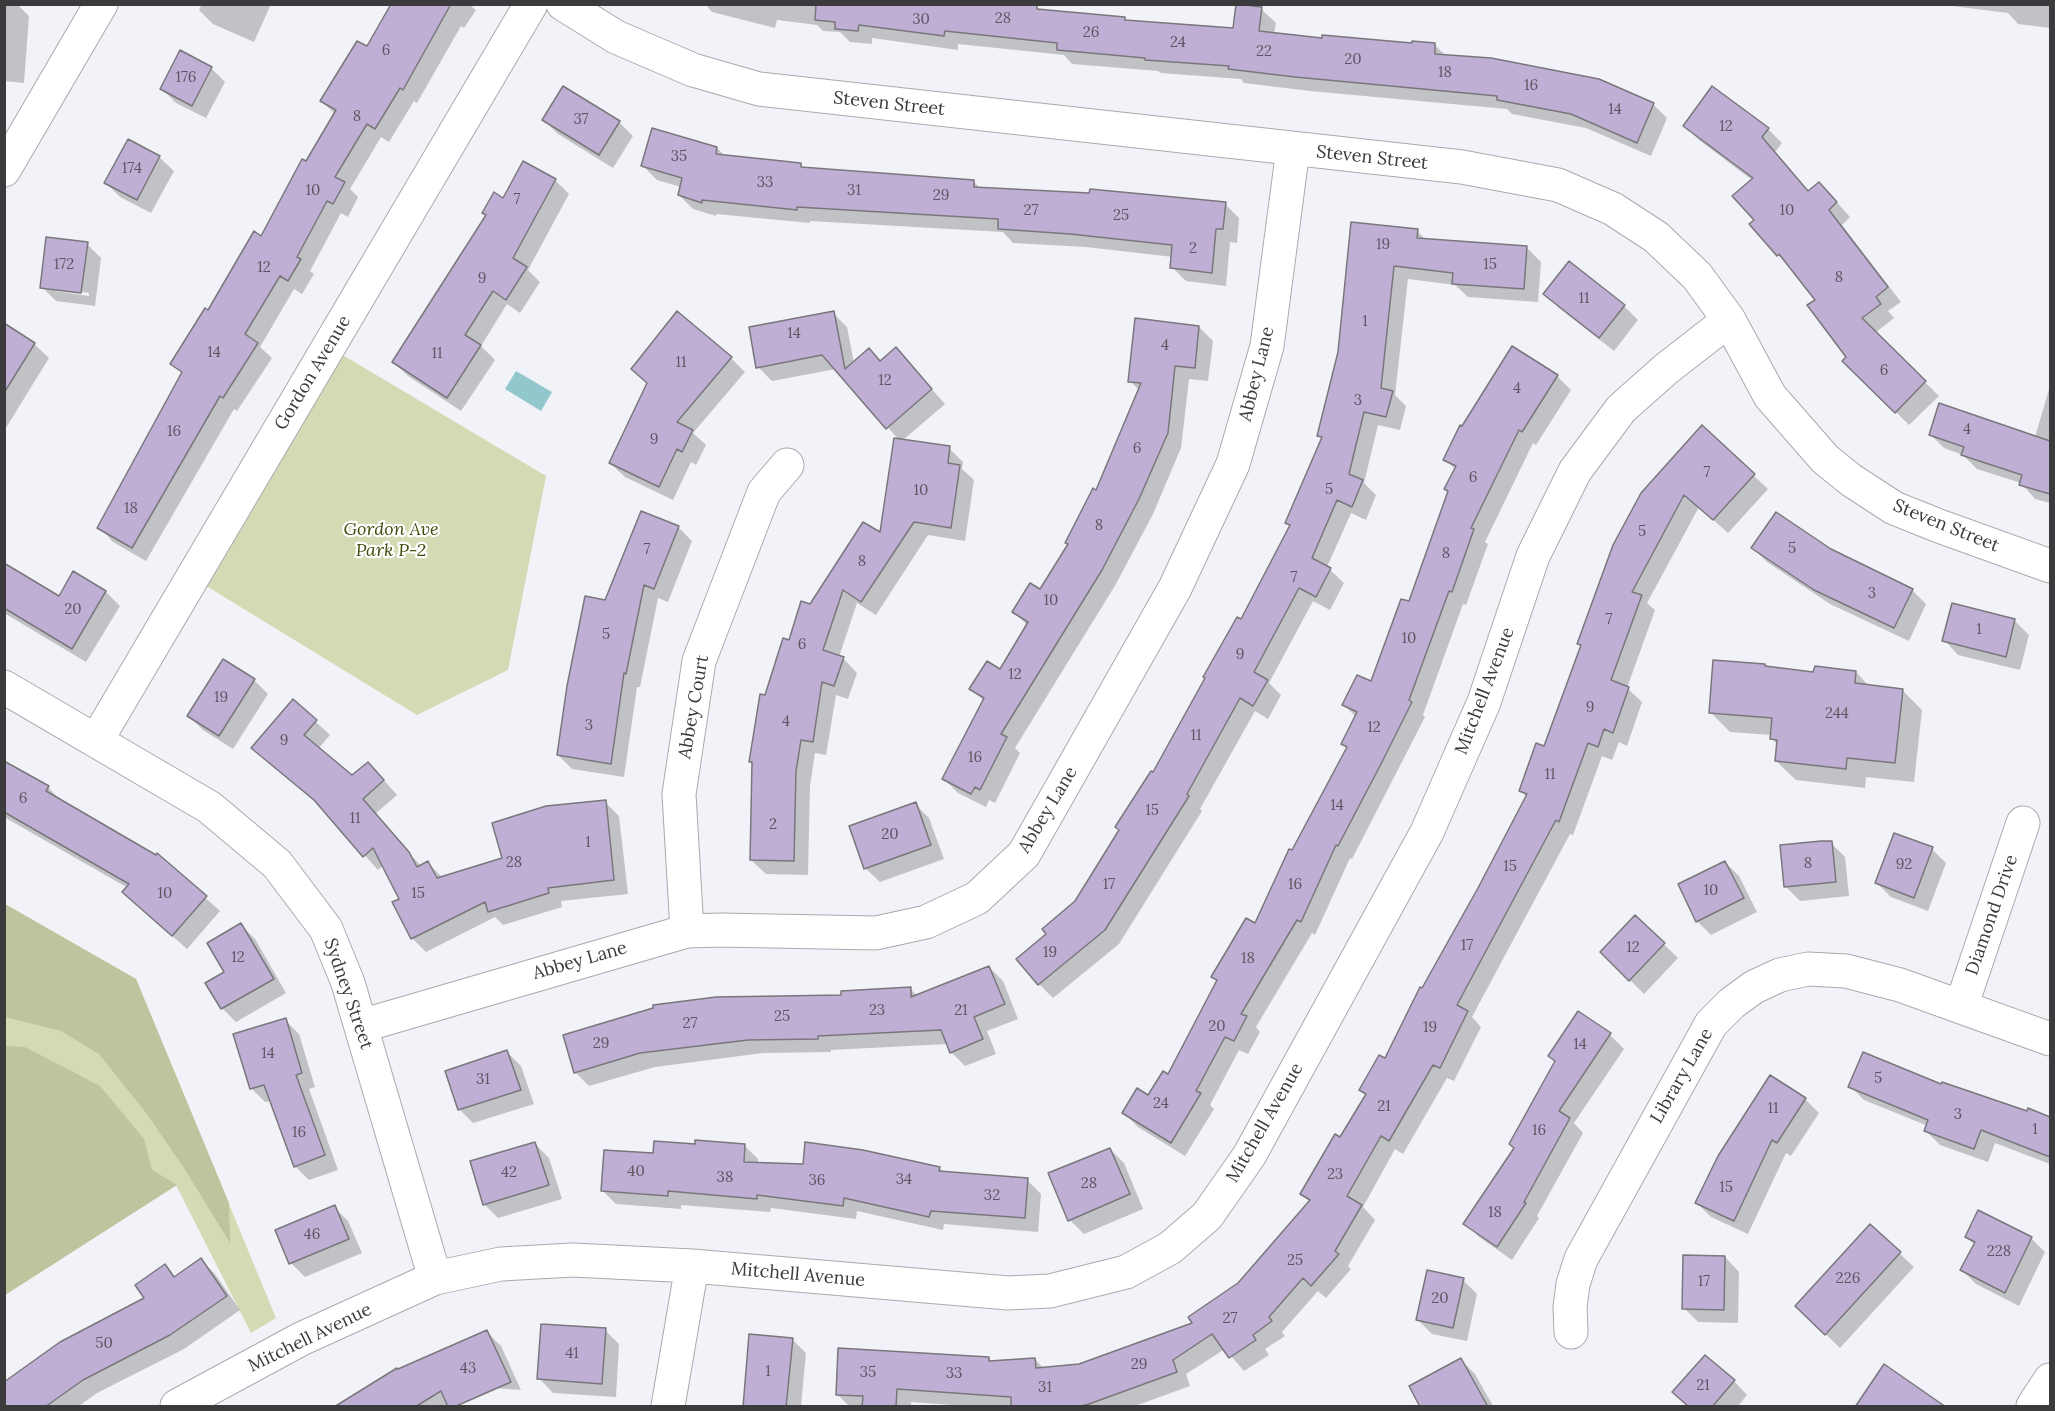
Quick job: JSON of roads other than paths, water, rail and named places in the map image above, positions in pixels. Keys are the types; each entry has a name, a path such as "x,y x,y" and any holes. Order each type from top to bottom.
{"street":[{"path":"4,170 101,4"},
{"name":"Gordon Avenue","path":"96,741 531,4"},
{"name":"Steven Street","path":"563,4 616,37 683,66 759,89 1462,167 1558,185 1613,209 1656,237 1697,276 1729,320 1770,396 1825,459 1851,480 1894,508 2050,566"},
{"name":"Abbey Lane","path":"361,1026 687,931 876,933 926,922 977,898 1024,854 1174,588 1233,464 1267,346 1293,149"},
{"name":"Mitchell Avenue","path":"177,1407 301,1339 435,1278 501,1264 573,1260 692,1266 1008,1293 1050,1291 1126,1272 1170,1248 1207,1216 1249,1156 1427,832 1484,702 1533,556 1575,471 1621,409 1666,369 1729,320"},
{"name":"Abbey Court","path":"687,931 679,794 699,661 764,492 787,465"},
{"name":"Sydney Street","path":"4,687 209,807 277,864 326,929 348,983 435,1278"},
{"name":"Diamond Drive","path":"1961,1007 2023,823"},
{"name":"Library Lane","path":"1572,1332 1570,1307 1573,1284 1581,1259 1711,1024 1732,1003 1754,987 1779,975 1808,969 1846,971 1900,986 2050,1039"},
{"path":"668,1407 692,1266"},
{"path":"2033,1407 2050,1380"}],"water":[{"path":"516,371 552,392 541,411 505,389"}],"park label":[{"name":"Gordon Ave Park P-2","path":"391,540"}]}
